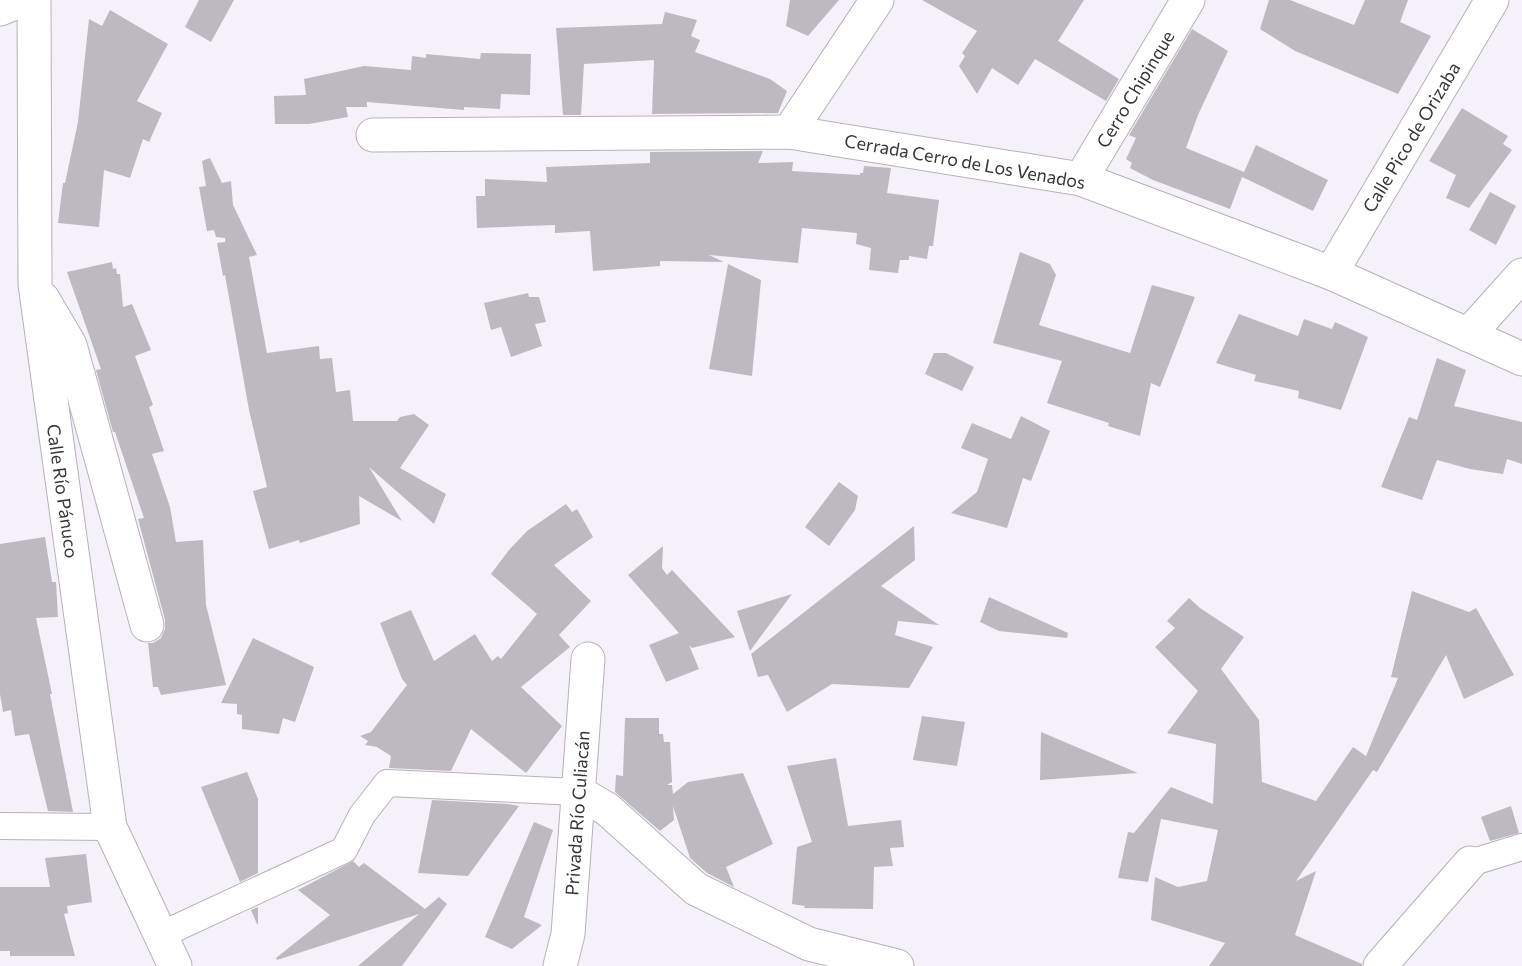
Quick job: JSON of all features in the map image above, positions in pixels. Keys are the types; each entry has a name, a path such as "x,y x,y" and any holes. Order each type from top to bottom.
{"street":[{"path":"0,9 22,0"},
{"name":"Calle Río Pánuco","path":"34,0 34,284 110,827 175,966"},
{"path":"789,132 877,0"},
{"name":"Cerro Chipinque","path":"1081,179 1188,0"},
{"name":"Calle Pico de Orizaba","path":"1331,273 1492,0"},
{"name":"Cerrada Cerro de Los Venados","path":"373,135 789,132 1081,179 1331,273 1522,359"},
{"path":"1468,335 1522,275"},
{"path":"34,284 70,345 147,625"},
{"name":"Privada Río Culiacán","path":"560,966 568,934 588,659"},
{"path":"161,935 345,850 362,815 387,783 578,792 607,809 696,889 809,944 897,966"},
{"path":"0,826 110,827"},
{"path":"1380,966 1470,863 1522,847"}],"building":[{"path":"199,0 234,0 211,42 185,27"},
{"path":"790,0 839,0 808,36 786,26"},
{"path":"922,0 1084,0 1058,41 1119,79 1106,101 1035,59 1018,85 992,68 977,94 959,66 965,56 962,53 977,31"},
{"path":"1269,0 1290,0 1354,25 1365,0 1408,0 1400,22 1431,36 1398,94 1295,51 1260,29"},
{"path":"110,10 168,44 137,101 162,113 149,142 143,139 130,178 104,170 99,227 58,223 63,183 65,183 78,122 89,19 102,26"},
{"path":"665,12 697,20 691,36 700,40 695,52 770,79 787,91 778,113 652,114 654,60 584,64 581,115 563,115 556,28 662,24"},
{"path":"1192,29 1228,51 1198,115 1186,148 1244,172 1256,145 1328,180 1313,211 1242,177 1230,209 1153,180 1130,168 1132,163 1126,159 1136,138 1129,135"},
{"path":"481,53 531,54 530,95 501,94 500,109 464,107 464,110 367,102 367,107 346,107 348,117 309,124 275,124 274,96 306,95 304,79 364,66 411,70 412,56 426,58 426,54 480,59"},
{"path":"1462,108 1508,136 1503,144 1512,150 1469,208 1446,198 1456,175 1429,161"},
{"path":"763,151 758,163 793,162 792,171 860,175 863,173 864,166 891,168 887,193 939,200 933,246 929,246 927,259 909,256 909,260 900,260 898,273 869,270 871,248 856,244 857,233 802,228 798,263 709,255 724,262 660,261 660,266 593,271 590,231 555,233 555,225 477,228 476,196 485,196 485,179 547,182 546,167 650,163 650,152"},
{"path":"210,158 222,183 231,181 233,205 257,255 249,257 267,353 319,346 320,359 332,358 336,392 350,390 353,421 397,421 400,417 414,414 429,425 400,468 446,494 434,524 369,467 402,521 359,496 360,524 300,543 299,540 269,549 253,491 267,487 249,410 225,275 223,276 217,243 225,242 225,238 216,237 214,230 207,231 199,187 206,186 202,161"},
{"path":"1490,192 1516,206 1496,245 1469,230"},
{"path":"1020,252 1050,264 1056,275 1039,325 1130,353 1152,285 1195,297 1160,387 1151,383 1140,436 1108,426 1109,423 1047,403 1062,361 993,343"},
{"path":"112,262 113,269 116,268 117,274 120,274 123,307 132,304 151,350 135,356 153,405 149,407 164,451 152,454 170,507 176,542 203,540 206,605 226,685 161,695 158,687 153,687 148,643 161,638 165,629 165,620 138,519 144,518 115,432 113,432 96,370 101,369 67,272"},
{"path":"728,264 761,280 752,376 709,369"},
{"path":"528,293 529,297 539,297 546,322 535,324 542,346 511,357 501,327 491,330 484,303"},
{"path":"1239,314 1298,336 1304,319 1332,329 1335,322 1368,337 1341,410 1298,398 1299,391 1254,381 1256,375 1216,363"},
{"path":"934,353 946,353 974,367 962,391 925,374"},
{"path":"1437,358 1466,370 1454,406 1522,422 1522,464 1507,459 1503,474 1470,469 1437,460 1422,500 1381,487 1409,417 1417,420"},
{"path":"1021,416 1050,431 1031,481 1023,478 1007,528 951,513 977,492 988,459 961,448 972,423 1011,439"},
{"path":"839,482 858,496 855,510 829,546 805,527"},
{"path":"566,504 572,512 577,509 593,537 554,565 591,601 559,635 570,647 521,687 562,726 526,773 471,729 451,771 389,768 391,756 377,747 365,745 368,741 360,736 371,732 407,685 402,679 380,623 411,610 434,661 475,634 492,661 498,656 501,659 537,614 491,574 527,531"},
{"path":"914,526 915,560 881,586 939,625 898,621 895,635 933,647 909,688 832,684 787,712 768,675 758,677 751,654"},
{"path":"45,537 52,582 56,582 58,617 36,618 73,812 48,811 29,734 15,736 11,710 3,712 0,694 0,544"},
{"path":"663,546 662,568 667,575 672,570 735,637 692,648 689,645 699,669 666,682 649,645 679,633 628,575"},
{"path":"1412,591 1469,612 1476,608 1514,675 1464,699 1446,655 1377,772 1373,770 1296,881 1316,871 1295,935 1362,964 1362,966 1209,966 1225,943 1151,920 1155,877 1178,887 1207,881 1218,830 1161,819 1148,882 1118,878 1128,832 1134,833 1171,787 1213,804 1216,744 1167,733 1198,691 1155,647 1175,628 1167,621 1189,598 1244,637 1221,669 1259,720 1262,782 1316,801 1353,747 1366,756 1398,678 1391,677"},
{"path":"792,594 750,651 737,611"},
{"path":"989,597 1068,633 1067,638 999,631 980,622"},
{"path":"253,638 314,667 295,722 283,718 279,734 242,729 242,715 237,714 237,704 221,703"},
{"path":"922,716 965,722 957,766 913,760"},
{"path":"625,718 659,718 659,734 663,734 664,742 670,742 672,782 667,785 672,785 673,794 688,782 743,773 773,844 726,867 734,887 707,873 690,858 673,806 674,820 660,831 615,792 616,775 623,776"},
{"path":"1041,732 1138,773 1040,780"},
{"path":"836,758 848,826 901,820 904,847 890,848 893,866 874,867 873,909 804,908 805,906 792,904 797,847 812,842 787,766"},
{"path":"247,772 258,799 258,873 240,882 201,787"},
{"path":"432,800 519,806 468,876 418,873"},
{"path":"1511,806 1519,833 1490,841 1481,817"},
{"path":"534,822 553,830 524,917 542,925 512,949 485,937"},
{"path":"86,854 92,902 67,906 68,913 64,914 75,956 10,956 10,951 0,951 0,887 50,887 45,858"},
{"path":"353,861 359,867 364,863 425,909 439,897 447,904 402,966 358,966 419,914 277,960 276,958 330,915 298,890"},
{"path":"258,907 258,924 257,924 251,910"}]}
